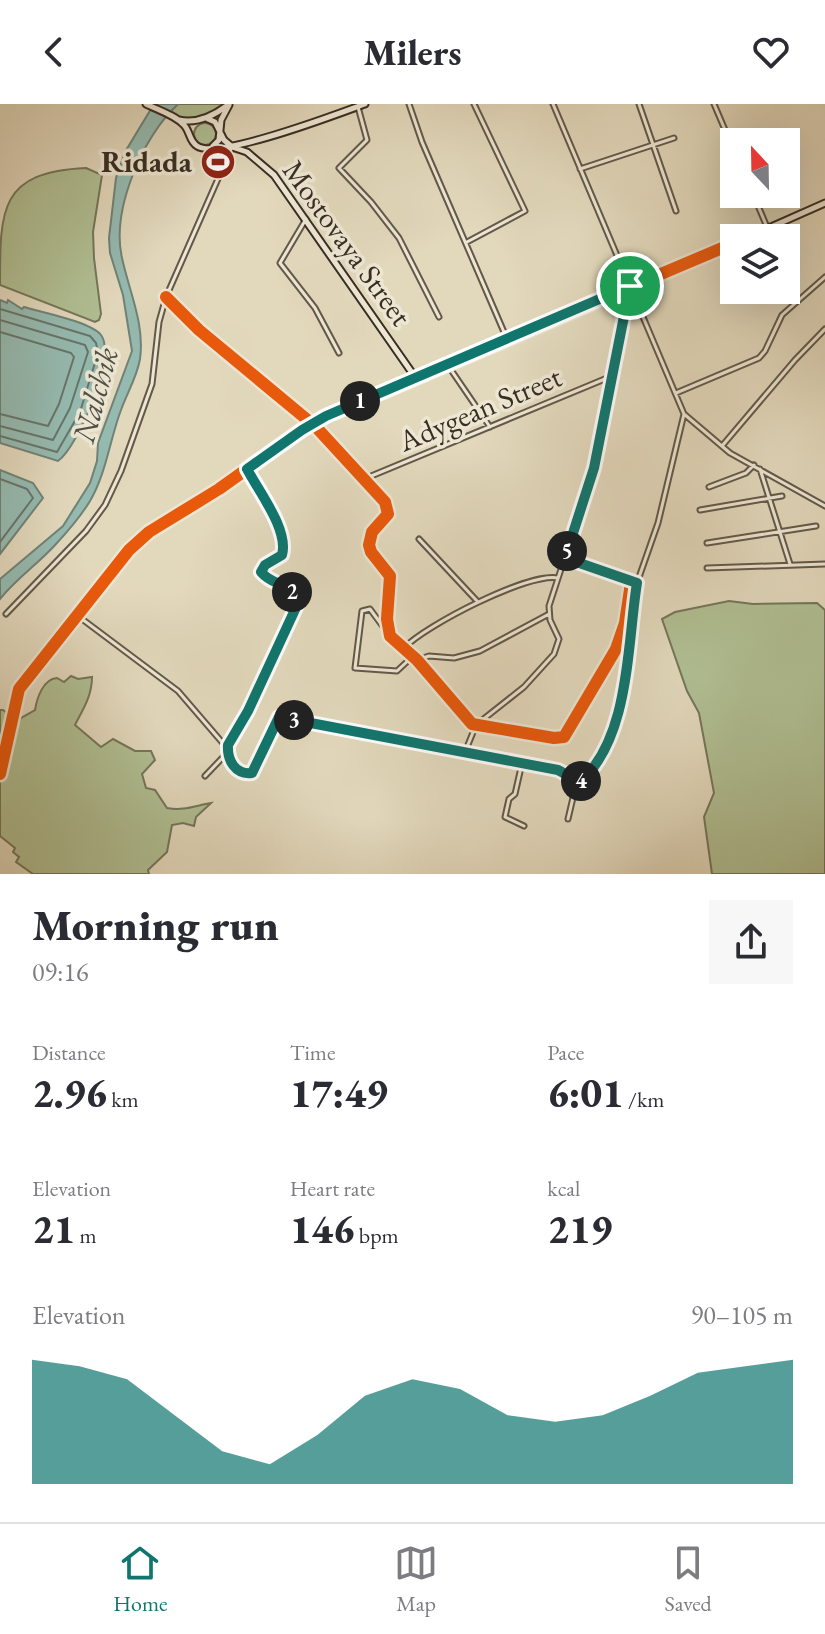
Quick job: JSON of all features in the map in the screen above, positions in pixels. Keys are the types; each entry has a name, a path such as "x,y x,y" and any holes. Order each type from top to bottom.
{"street":[{"path":"146,104 175,118 199,148 249,144 365,104"},
{"path":"175,118 206,118 219,113 229,104"},
{"path":"213,147 219,140 221,120 229,104"},
{"path":"409,104 422,142 507,339"},
{"path":"466,242 525,211 474,104"},
{"path":"560,104 554,105 684,414 722,446 825,506"},
{"path":"639,104 676,211"},
{"path":"714,104 724,128"},
{"path":"358,107 367,140 339,168 399,238 439,317"},
{"path":"206,118 215,122 224,140 232,147"},
{"path":"190,133 198,120"},
{"path":"580,169 674,138"},
{"path":"6,614 77,540 105,505 121,471 152,384 159,322 166,297 232,147"},
{"name":"Mostovaya Street","path":"232,147 247,152 265,166 306,219 415,377"},
{"path":"778,224 825,203"},
{"path":"306,219 280,263 315,308 339,353"},
{"path":"0,774 19,689 76,614 137,542 312,424 415,377 720,249"},
{"path":"676,393 761,356 782,315 825,277"},
{"path":"465,752 476,725 524,687 552,658 559,639 549,614 594,468 630,286"},
{"path":"166,297 199,330 312,424 385,502 389,512 372,532 369,541 371,552 388,571 390,579 388,629 392,639 415,658 476,725 556,739 564,737 616,649 625,623 631,583"},
{"path":"722,446 825,329"},
{"path":"447,364 490,427"},
{"name":"Adygean Street","path":"364,479 612,376"},
{"path":"568,819 572,796 580,782 598,764 616,723 637,583 653,539 684,414"},
{"path":"709,487 746,473 754,465"},
{"path":"205,776 227,750 248,711 299,601 286,585 266,578 261,572 265,565 282,555 284,540 247,469"},
{"path":"760,469 791,566"},
{"path":"700,510 782,496"},
{"path":"707,543 816,526"},
{"path":"419,539 478,602"},
{"path":"565,558 637,583"},
{"path":"707,568 825,564"},
{"path":"404,648 419,635 478,602 532,580 548,576 558,578"},
{"path":"388,629 370,609 362,611 355,668 397,671 415,658 454,658 480,651 549,614"},
{"path":"76,614 178,691 227,750 235,768 243,773 252,773 279,717 563,771 580,782"},
{"path":"522,763 515,794 509,799 505,817 524,826"}],"green space":[{"path":"178,104 229,104 219,113 186,121 167,115"},
{"path":"205,123 213,126 216,134 213,142 205,145 197,142 194,134 197,126"},
{"path":"86,168 102,175 93,232 101,314 95,322 0,285 1,235 11,199 21,186 36,177"},
{"path":"729,601 753,604 817,603 825,610 825,874 712,874 704,817 714,793 699,713 687,691 662,619 675,612"},
{"path":"71,676 78,679 92,677 89,696 75,725 101,747 113,739 135,751 151,751 155,760 142,774 146,788 155,790 167,808 184,809 211,803 196,817 194,826 183,823 172,825 167,852 148,870 149,874 33,874 16,862 19,857 13,852 15,848 0,836 0,710 19,722 35,710 44,685 57,678 64,682"}],"water":[{"path":"154,104 178,104 142,154 121,218 122,258 140,333 137,372 90,501 56,544 0,599 0,579 63,526 90,483 97,461 98,443 132,351 109,238 116,178 125,152"},
{"path":"0,300 96,330 105,346 100,380 85,420 58,461 0,443"},
{"path":"0,470 33,483 43,498 0,554"}],"cycle path":[{"path":"0,774 19,689 129,550 149,532 219,489 326,416 720,249"},
{"path":"166,297 199,330 316,427 385,502 388,514 372,532 369,545 390,576 387,619 390,636 417,660 472,724 564,737 616,649 625,623 631,583"}],"place":[{"name":"Ridada","path":"218,162"}],"route":[{"path":"630,286 594,468 565,558 637,583 618,716 595,768 580,782 558,770 279,717 252,773 248,775 235,768 230,762 228,745 248,711 299,601 286,585 266,578 261,572 265,565 282,555 284,540 247,469 326,416 630,286"}],"water label":[{"name":"Nalchik","path":"95,395"}]}
